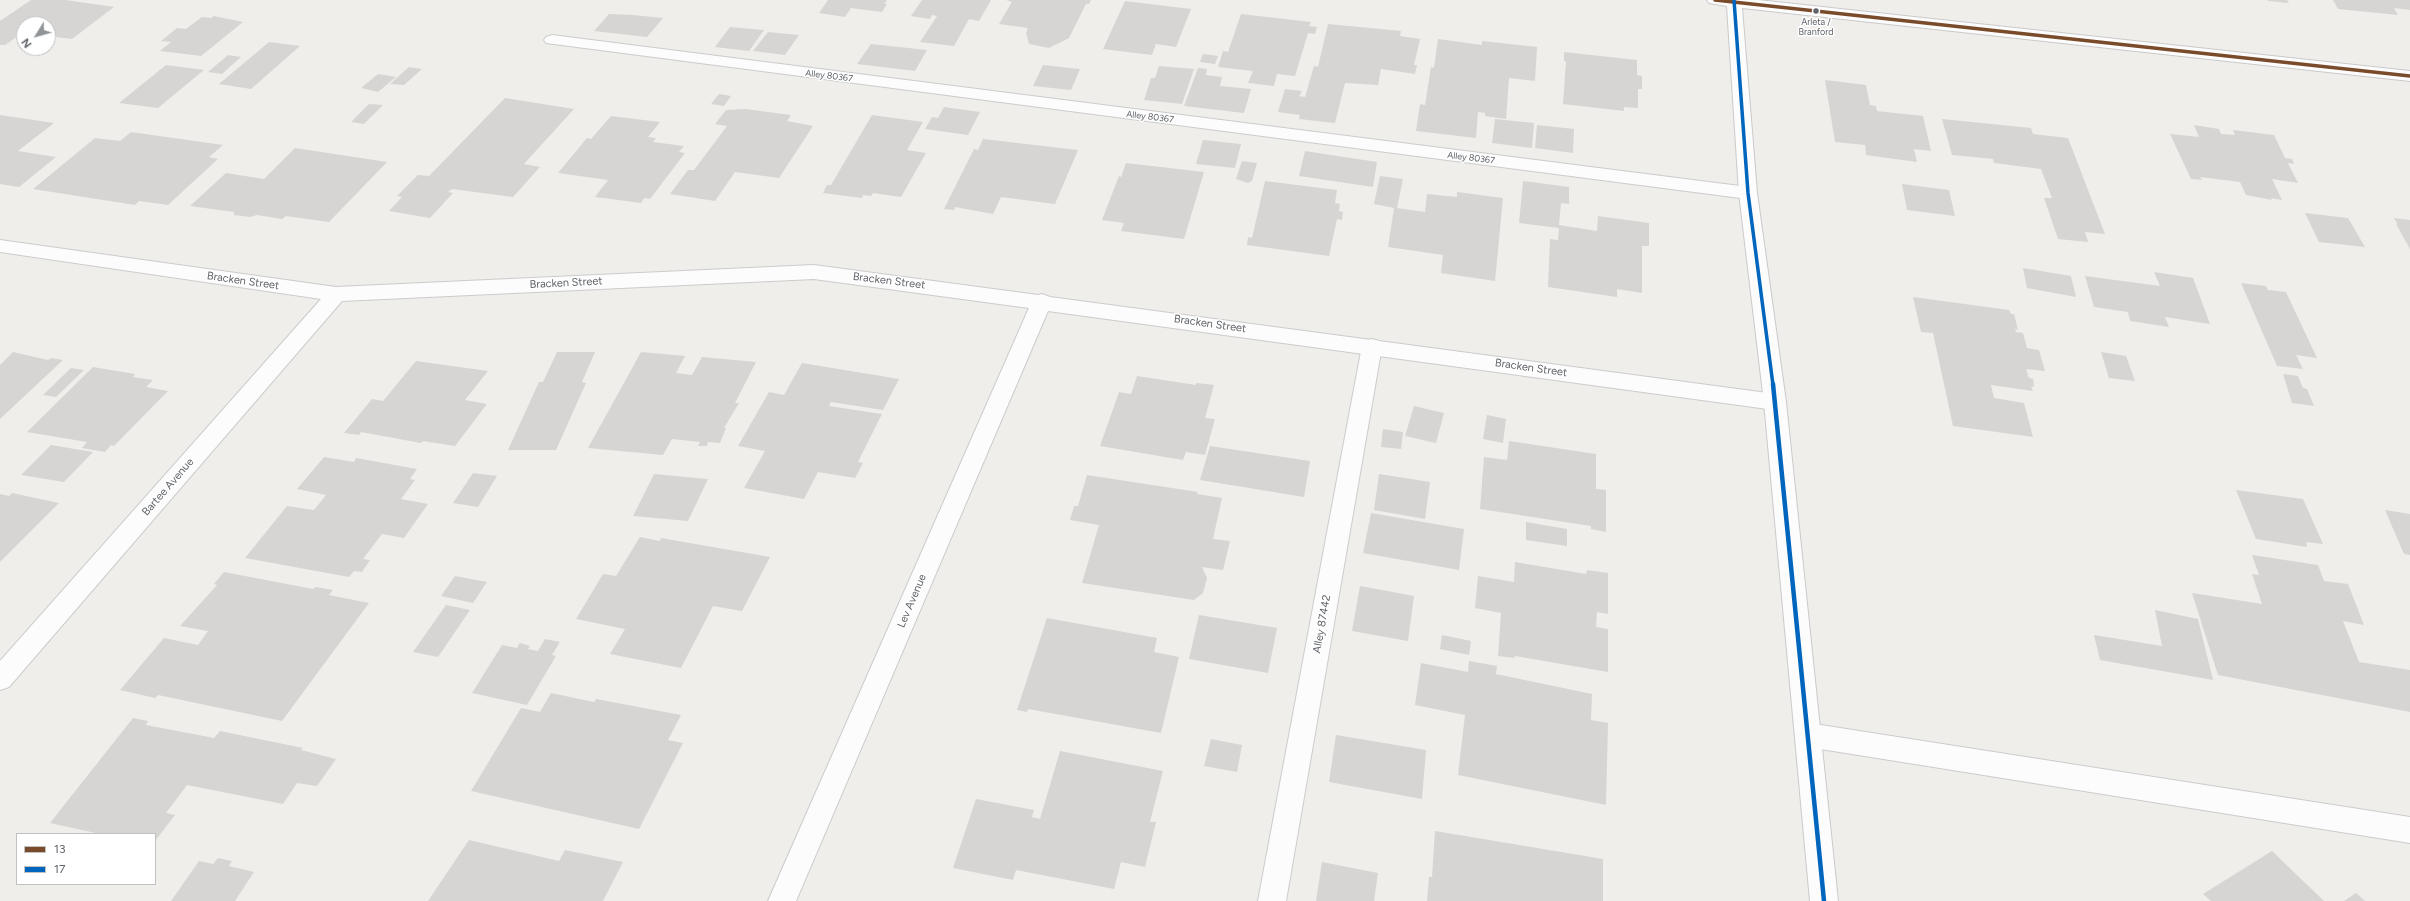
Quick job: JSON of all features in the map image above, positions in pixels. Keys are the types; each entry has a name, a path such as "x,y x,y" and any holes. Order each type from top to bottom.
{"street":[{"path":"1715,0 2410,76"},
{"path":"1734,1 1748,193 1775,402 1824,901"},
{"name":"Alley 80367","path":"552,40 1748,193"},
{"name":"Bracken Street","path":"0,246 336,294 814,272 1042,301 1775,402"},
{"name":"Bartee Avenue","path":"0,679 336,294"},
{"name":"Lev Avenue","path":"782,901 1042,301"},
{"name":"Alley 87442","path":"1272,901 1372,346"},
{"path":"1808,735 2410,830"}],"building":[{"path":"31,0 66,0 114,7 72,39 56,37 56,16 16,16 16,37 5,45 0,45 0,21"},
{"path":"828,0 887,0 884,4 887,4 882,12 851,8 845,17 819,13"},
{"path":"922,0 991,0 979,21 969,19 954,46 920,42 937,16 932,15 930,19 911,16"},
{"path":"1006,0 1091,0 1089,4 1086,4 1069,38 1049,48 1029,44 1026,33 1028,28 999,24 1012,2"},
{"path":"2287,0 2289,3 2268,1"},
{"path":"2333,0 2410,0 2410,10 2394,8 2398,15 2338,9"},
{"path":"1125,1 1191,9 1176,47 1156,44 1152,55 1103,49"},
{"path":"609,14 663,18 647,37 594,31"},
{"path":"1241,14 1311,22 1309,26 1317,27 1315,34 1308,33 1295,76 1277,74 1274,86 1248,83 1253,71 1218,67 1223,51 1228,52"},
{"path":"214,16 243,22 201,56 160,51 171,42 161,41 177,28 186,29 202,17 211,18"},
{"path":"1328,24 1401,31 1400,36 1420,39 1414,65 1417,65 1415,74 1381,69 1378,85 1345,83 1335,123 1299,119 1300,115 1278,112 1285,89 1302,91 1299,96 1305,97 1314,66 1318,67"},
{"path":"730,27 764,30 749,51 715,47"},
{"path":"768,32 799,35 785,55 753,51"},
{"path":"1438,39 1482,45 1482,41 1537,47 1535,81 1509,78 1506,119 1485,116 1485,113 1478,112 1476,138 1416,131 1420,104 1425,105 1431,67 1434,68"},
{"path":"269,42 300,46 251,89 219,84"},
{"path":"871,44 927,50 915,71 857,64"},
{"path":"1564,52 1637,60 1637,75 1642,76 1642,89 1638,89 1638,108 1624,107 1624,111 1563,104 1566,61 1564,61"},
{"path":"1203,54 1218,56 1215,64 1200,62"},
{"path":"228,55 241,57 222,74 208,72"},
{"path":"166,65 204,70 158,108 119,103"},
{"path":"1043,65 1080,69 1071,90 1033,86"},
{"path":"1159,66 1194,69 1182,104 1144,100 1151,78 1155,78"},
{"path":"409,67 422,69 404,85 390,84"},
{"path":"1198,68 1207,69 1206,75 1222,77 1220,86 1251,89 1244,113 1184,106"},
{"path":"378,74 396,77 378,92 361,88"},
{"path":"1825,80 1866,85 1870,105 1876,106 1877,111 1923,116 1931,151 1914,149 1917,162 1866,155 1865,145 1835,142"},
{"path":"719,94 731,96 724,106 711,104"},
{"path":"505,98 574,109 524,164 540,167 513,197 452,189 448,192 453,193 430,218 389,211 402,197 397,196 418,175 429,176"},
{"path":"369,104 383,105 364,124 351,122"},
{"path":"944,107 980,112 968,135 925,129 932,117 938,118"},
{"path":"745,109 791,115 787,121 813,126 779,178 735,172 715,201 670,194 688,170 694,170 727,126 715,124 726,110"},
{"path":"0,115 54,123 18,151 56,157 19,187 0,184"},
{"path":"872,115 923,122 907,150 926,153 901,197 873,193 871,196 863,195 862,198 823,193 827,185 831,185"},
{"path":"611,116 660,122 648,137 656,138 653,142 684,146 679,152 685,153 650,199 644,198 641,203 595,197 608,180 558,173 587,138 591,139"},
{"path":"1495,119 1534,123 1532,148 1492,143"},
{"path":"1942,119 2031,128 2033,134 2068,138 2105,234 2085,232 2088,242 2058,239 2044,198 2052,198 2041,169 1994,163 1993,159 1952,155"},
{"path":"1537,125 1574,129 1573,153 1535,148"},
{"path":"2194,125 2219,129 2221,134 2235,135 2233,130 2274,135 2285,158 2292,159 2294,164 2288,163 2298,183 2272,179 2282,200 2271,198 2272,200 2246,195 2240,182 2200,177 2202,180 2191,179 2170,134 2199,137"},
{"path":"131,132 223,145 209,157 218,159 168,205 139,201 135,205 33,189 95,138 120,141"},
{"path":"983,139 1078,150 1055,204 1001,197 993,214 955,207 954,210 944,209 974,149 978,150"},
{"path":"1203,140 1241,144 1235,168 1196,164"},
{"path":"295,148 387,162 329,222 286,216 282,219 257,215 250,217 234,215 234,212 190,206 226,173 264,179"},
{"path":"1305,151 1377,162 1373,187 1299,176"},
{"path":"1242,161 1257,163 1252,181 1248,183 1236,179"},
{"path":"1126,163 1204,172 1184,239 1121,231 1124,223 1102,220 1119,176 1121,177"},
{"path":"1380,176 1403,179 1397,208 1425,212 1427,194 1457,197 1457,192 1503,198 1495,281 1441,273 1443,255 1388,247 1394,208 1374,204"},
{"path":"1265,181 1337,190 1335,203 1340,204 1339,211 1343,212 1342,220 1337,219 1329,256 1247,245 1248,237 1252,238"},
{"path":"1523,181 1569,187 1569,204 1561,203 1559,225 1597,231 1598,216 1649,223 1649,246 1642,246 1642,293 1617,289 1617,297 1548,287 1550,239 1558,240 1559,228 1519,223"},
{"path":"1902,184 1949,190 1955,216 1907,210"},
{"path":"2305,213 2348,218 2365,247 2319,242"},
{"path":"2394,218 2410,220 2410,249 2396,224 2398,225"},
{"path":"2023,268 2071,276 2076,297 2027,288"},
{"path":"2154,272 2193,278 2210,324 2165,317 2169,327 2130,321 2128,312 2094,307 2085,276 2160,286"},
{"path":"2241,283 2266,286 2268,290 2286,292 2317,358 2296,355 2303,369 2277,366"},
{"path":"1913,297 2009,310 2011,314 2014,314 2018,330 2015,329 2016,332 2023,333 2027,348 2039,350 2045,371 2026,369 2029,378 2033,379 2034,387 2031,386 2033,391 1991,385 1994,398 2024,403 2033,437 1953,426 1933,333 1921,332"},
{"path":"13,352 48,360 51,358 63,360 0,419 0,365"},
{"path":"557,352 595,352 582,382 586,383 556,450 508,450 539,382 543,382"},
{"path":"641,352 685,356 676,373 692,375 702,357 756,362 735,403 739,403 724,428 726,428 720,443 708,442 707,446 698,446 700,442 672,439 663,455 588,448"},
{"path":"2101,352 2126,356 2135,381 2109,378"},
{"path":"416,361 488,371 465,400 487,404 455,446 423,441 421,443 361,432 359,435 344,433 372,399 383,401"},
{"path":"802,363 899,379 883,410 831,402 829,406 882,414 858,462 863,463 855,478 818,472 804,499 744,488 765,451 738,446 769,392 784,395"},
{"path":"93,367 135,374 133,377 153,380 146,387 168,391 114,446 111,445 105,452 82,448 87,442 27,432"},
{"path":"71,368 84,370 56,397 43,395"},
{"path":"2283,374 2298,376 2303,388 2307,389 2314,406 2292,403"},
{"path":"1137,376 1196,385 1196,383 1214,385 1205,418 1215,419 1205,455 1186,452 1183,460 1100,446 1119,392 1131,394"},
{"path":"1414,406 1444,413 1436,443 1405,436"},
{"path":"1487,415 1506,419 1503,443 1483,439"},
{"path":"1383,429 1403,432 1401,449 1381,447"},
{"path":"1509,441 1596,454 1596,489 1606,490 1606,532 1591,529 1591,526 1480,509 1484,457 1507,460"},
{"path":"51,445 93,452 64,482 21,475"},
{"path":"1210,446 1310,461 1304,497 1200,480"},
{"path":"324,457 354,462 356,458 417,469 410,479 415,480 401,499 428,504 404,538 382,534 363,559 370,560 362,572 354,571 349,577 245,558 287,506 314,510 326,495 297,489"},
{"path":"473,473 497,476 478,507 453,503"},
{"path":"654,474 708,479 688,521 633,516"},
{"path":"1379,474 1430,482 1425,519 1374,510"},
{"path":"1087,475 1198,492 1197,494 1222,498 1213,539 1230,541 1223,570 1202,567 1207,578 1203,593 1194,600 1082,583 1099,525 1070,520 1074,506 1078,506"},
{"path":"2236,490 2303,499 2323,544 2306,542 2307,547 2256,539"},
{"path":"12,493 59,503 0,562 0,494 9,496"},
{"path":"2385,510 2410,514 2410,555 2404,554"},
{"path":"1371,513 1464,529 1459,570 1363,553"},
{"path":"1526,522 1567,529 1567,546 1526,540"},
{"path":"640,537 660,541 661,538 770,557 742,611 713,606 681,668 610,654 625,629 576,619 603,574 616,576"},
{"path":"2252,555 2318,565 2324,581 2348,584 2364,625 2343,621 2359,662 2410,670 2410,712 2218,675 2192,593 2262,604 2252,574 2259,575"},
{"path":"1515,562 1586,574 1587,570 1608,573 1608,614 1597,612 1596,627 1608,629 1608,672 1515,656 1514,658 1498,656 1501,613 1475,608 1478,576 1514,582"},
{"path":"224,572 313,589 316,587 333,590 329,595 369,603 282,721 158,695 155,698 120,690 164,638 198,645 208,631 180,626 217,585 214,584"},
{"path":"455,576 487,582 473,603 441,596"},
{"path":"1360,586 1414,596 1408,641 1352,631"},
{"path":"446,605 470,610 438,657 413,652"},
{"path":"2155,610 2198,619 2213,680 2100,660 2094,635 2162,646"},
{"path":"1199,615 1277,628 1268,673 1189,659"},
{"path":"1047,618 1157,638 1154,652 1179,657 1161,733 1028,709 1027,712 1017,710"},
{"path":"1442,635 1471,641 1469,655 1440,649"},
{"path":"545,639 560,642 552,655 556,656 527,705 472,693 502,645 517,648 520,643 530,646 528,649 538,651"},
{"path":"1469,661 1497,666 1496,674 1592,694 1591,720 1608,723 1606,805 1458,775 1465,715 1415,705 1421,663 1468,672"},
{"path":"551,693 594,702 596,699 681,715 668,740 683,743 639,829 471,791 521,708 540,712"},
{"path":"133,718 148,721 146,725 214,738 220,731 303,748 301,750 336,759 317,786 297,783 283,804 187,785 166,813 175,815 156,840 156,833 95,833 50,823"},
{"path":"1336,735 1426,750 1422,799 1329,782"},
{"path":"1211,739 1242,745 1237,772 1204,766"},
{"path":"1060,751 1163,771 1150,822 1156,822 1145,867 1121,862 1114,889 1016,870 1013,880 953,868 976,799 1034,810 1032,817 1040,819"},
{"path":"1435,831 1603,859 1603,901 1427,901 1429,877 1432,877"},
{"path":"469,840 559,861 565,850 623,862 603,901 428,901"},
{"path":"2272,851 2324,901 2211,901 2203,894"},
{"path":"218,858 232,861 229,866 254,872 235,901 171,901 199,861 213,864"},
{"path":"1322,862 1378,873 1374,901 1316,901"},
{"path":"2356,893 2365,901 2344,901"}],"transit line":[{"name":"13","path":"1715,0 2410,76"},
{"name":"17","path":"1734,0 1748,193 1775,402 1824,901"}],"place":[{"name":"Arleta / Branford","path":"1816,11"}]}
